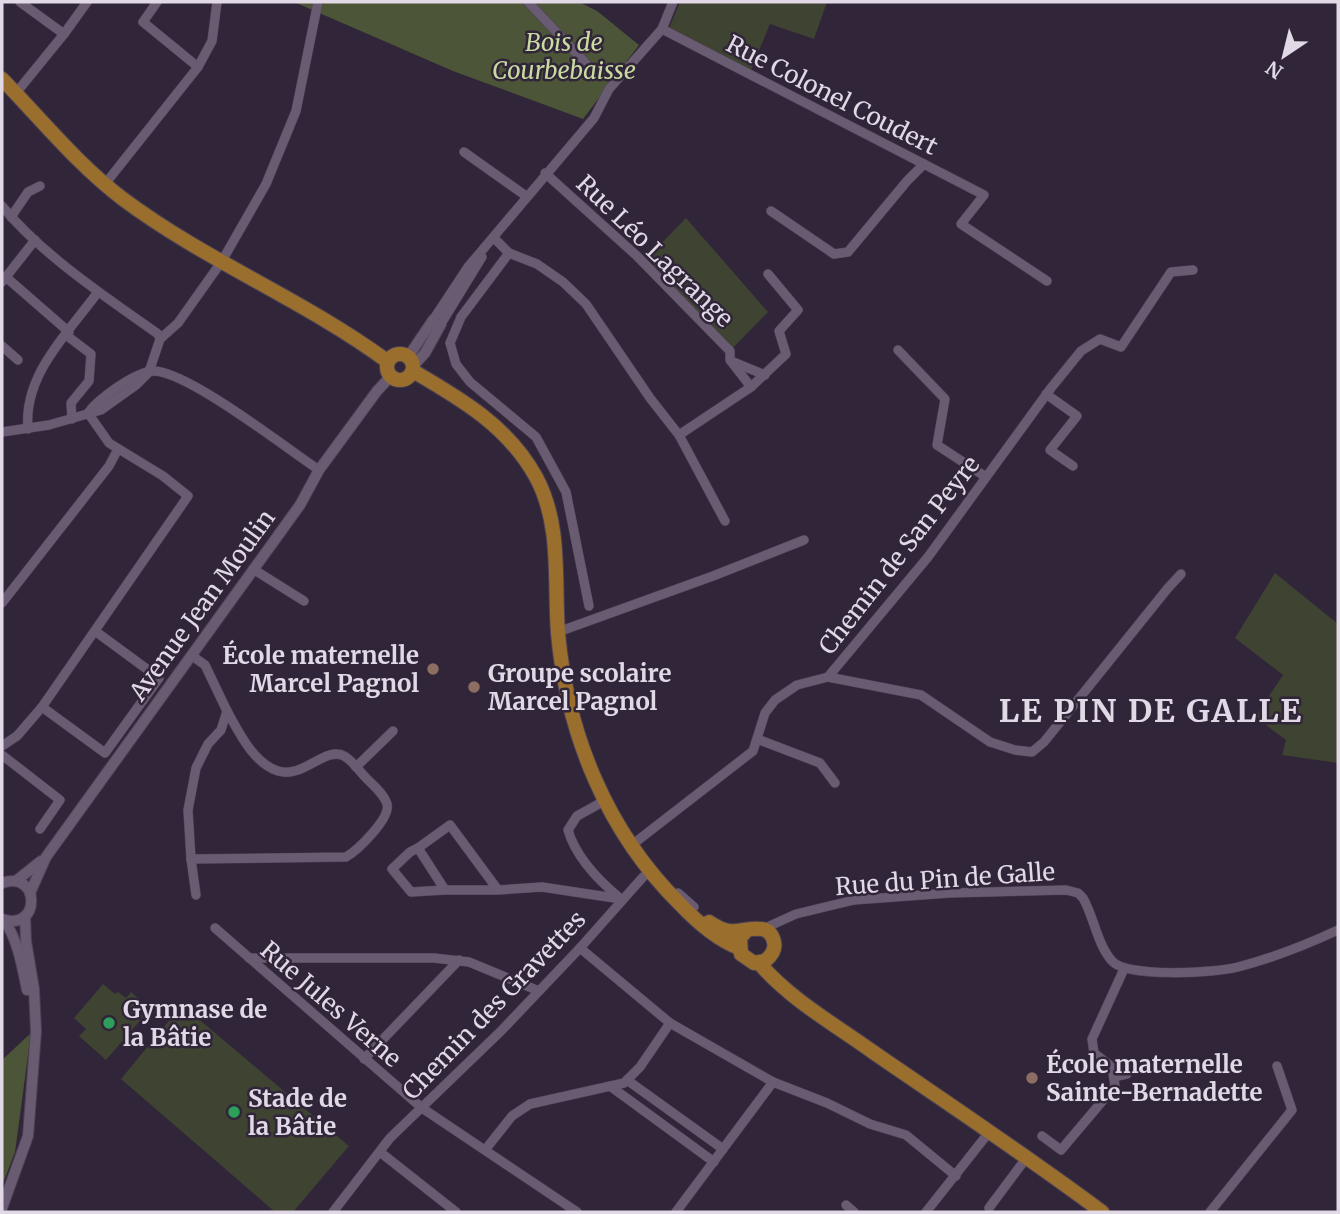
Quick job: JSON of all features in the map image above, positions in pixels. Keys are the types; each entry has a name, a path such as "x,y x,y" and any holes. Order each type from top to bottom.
{"main road":[{"path":"2,79 105,184 148,217 297,303 387,361"},
{"path":"411,365 403,380 390,377 386,370 387,361 397,354 484,415 504,433 536,476 546,497 552,522 558,632 564,684 584,753 617,825 649,872 687,911 714,934 739,948 749,961 760,963 785,990 951,1107 990,1130"},
{"path":"584,753 655,867 709,922 719,929 734,932 763,929 773,947 784,978 802,994 956,1100 990,1130 1102,1212"},
{"path":"739,948 740,938 747,930"},
{"path":"760,963 773,947"}],"street":[{"path":"20,2 64,34"},
{"path":"16,93 87,2"},
{"path":"157,2 143,22 198,68"},
{"path":"105,184 198,68 212,41 217,2"},
{"path":"149,372 160,339 178,323 222,261 266,184 296,111 318,2"},
{"path":"528,2 597,75"},
{"path":"411,365 425,353 437,322 494,238 545,173 594,118 609,89 662,29 673,2"},
{"name":"Rue Colonel Coudert","path":"662,29 984,195 961,223 1047,281"},
{"path":"464,152 526,196"},
{"path":"771,211 834,254 848,252 924,164"},
{"name":"Rue Léo Lagrange","path":"545,173 637,256 730,351 730,360 751,387"},
{"path":"11,218 28,192 40,186"},
{"path":"2,206 11,218 36,240 99,292 158,334 160,339"},
{"path":"494,238 509,253 537,264 563,282 586,304 650,398 679,435 725,521"},
{"path":"36,240 4,280 91,354 89,381 71,403 72,419"},
{"path":"509,253 461,317 450,343 456,364 470,382 536,437 566,492 589,606"},
{"name":"Chemin de San Peyre","path":"637,841 753,751 765,713 775,700 797,685 828,677 928,557 1046,394 1081,351 1100,340 1121,347 1171,271 1193,270"},
{"path":"679,435 751,387 786,354 779,331 798,310 768,274"},
{"path":"28,429 30,393 38,374 99,292"},
{"path":"2,346 18,360"},
{"path":"898,350 945,399 937,445 986,477"},
{"name":"Rue Léo Lagrange","path":"730,360 765,375"},
{"path":"2,432 72,419 88,413 94,404 134,377 149,372 164,373 196,387 319,470"},
{"name":"Avenue Jean Moulin","path":"25,916 32,905 30,893 46,857 300,505 319,470 390,377"},
{"path":"1046,394 1077,416 1050,450 1073,466"},
{"path":"2,746 17,736 42,707 187,496 163,476 109,443 88,413"},
{"path":"2,603 109,466 118,449"},
{"path":"558,632 804,540"},
{"path":"253,569 304,601"},
{"path":"828,677 920,695 990,742 1032,752 1044,742 1181,574"},
{"path":"42,707 105,753 159,678 94,631"},
{"path":"191,655 205,665 226,711 264,764 280,772 298,771 331,754 343,755 384,796 388,806 386,816 355,852 346,857 191,859"},
{"path":"196,895 188,810 197,768 208,744 221,730 226,711"},
{"path":"356,767 393,730"},
{"path":"757,739 820,763 835,783"},
{"path":"2,755 60,800 40,829"},
{"path":"606,800 578,816 568,830 571,844 587,865 603,884 621,899"},
{"path":"498,890 450,825 410,852 392,869 411,892 498,890 542,887 621,899"},
{"path":"418,848 445,890"},
{"name":"Avenue Jean Moulin","path":"6,881 46,857"},
{"path":"649,872 659,876 694,907"},
{"name":"Chemin des Gravettes","path":"332,1212 390,1138 539,991 621,899 649,872"},
{"path":"6,881 25,886 30,893"},
{"name":"Rue du Pin de Galle","path":"763,929 796,914 854,900 949,893 1072,891 1087,904 1112,961 1124,969"},
{"path":"773,947 776,931 783,922 796,914"},
{"path":"2,1208 28,1136 36,1024 25,916 15,922 3,920"},
{"path":"3,920 10,929 18,950 36,1024"},
{"name":"Rue Jules Verne","path":"215,928 422,1108 577,1212"},
{"path":"1041,1136 1061,1150 1115,1086 1112,1067 1094,1053 1092,1039 1124,969 1156,972 1235,968 1338,930"},
{"path":"580,948 670,1023 773,1082 828,1103 870,1124 906,1135 956,1176"},
{"path":"249,958 434,958 469,961 539,991"},
{"path":"364,1059 459,960"},
{"path":"485,1150 513,1116 530,1104 624,1083 640,1068 670,1023"},
{"path":"1210,1212 1292,1110 1277,1066"},
{"path":"1114,1077 1127,1074"},
{"path":"627,1080 723,1149"},
{"path":"676,1212 773,1082"},
{"path":"610,1086 713,1162"},
{"path":"926,1212 990,1130"},
{"path":"380,1152 456,1212"},
{"path":"989,1208 1027,1157"},
{"path":"846,1205 854,1212"}],"green space":[{"name":"Bois de Courbebaisse","path":"294,2 579,2 597,11 639,45 583,119 453,71"},
{"path":"680,2 827,2 814,39 770,24 751,70 669,28"},
{"path":"686,218 768,312 730,351 647,258"},
{"path":"1275,573 1338,624 1338,763 1282,755 1286,740 1255,717 1283,675 1235,638"},
{"name":"Gymnase de la Bâtie","path":"103,984 115,994 118,992 126,998 131,992 148,1007 143,1013 145,1015 106,1060 79,1036 86,1029 74,1018"},
{"name":"Stade de la Bâtie","path":"182,1005 349,1146 293,1212 275,1212 121,1079"},
{"path":"31,1033 15,1152 2,1186 2,1060"}],"place":[{"name":"École maternelle Marcel Pagnol","path":"433,669"},
{"name":"Groupe scolaire Marcel Pagnol","path":"474,687"},
{"name":"Gymnase de la Bâtie","path":"109,1023"},
{"name":"École maternelle Sainte-Bernadette","path":"1032,1078"},
{"name":"Stade de la Bâtie","path":"234,1112"}],"district":[{"name":"LE PIN DE GALLE","path":"1151,711"}]}
